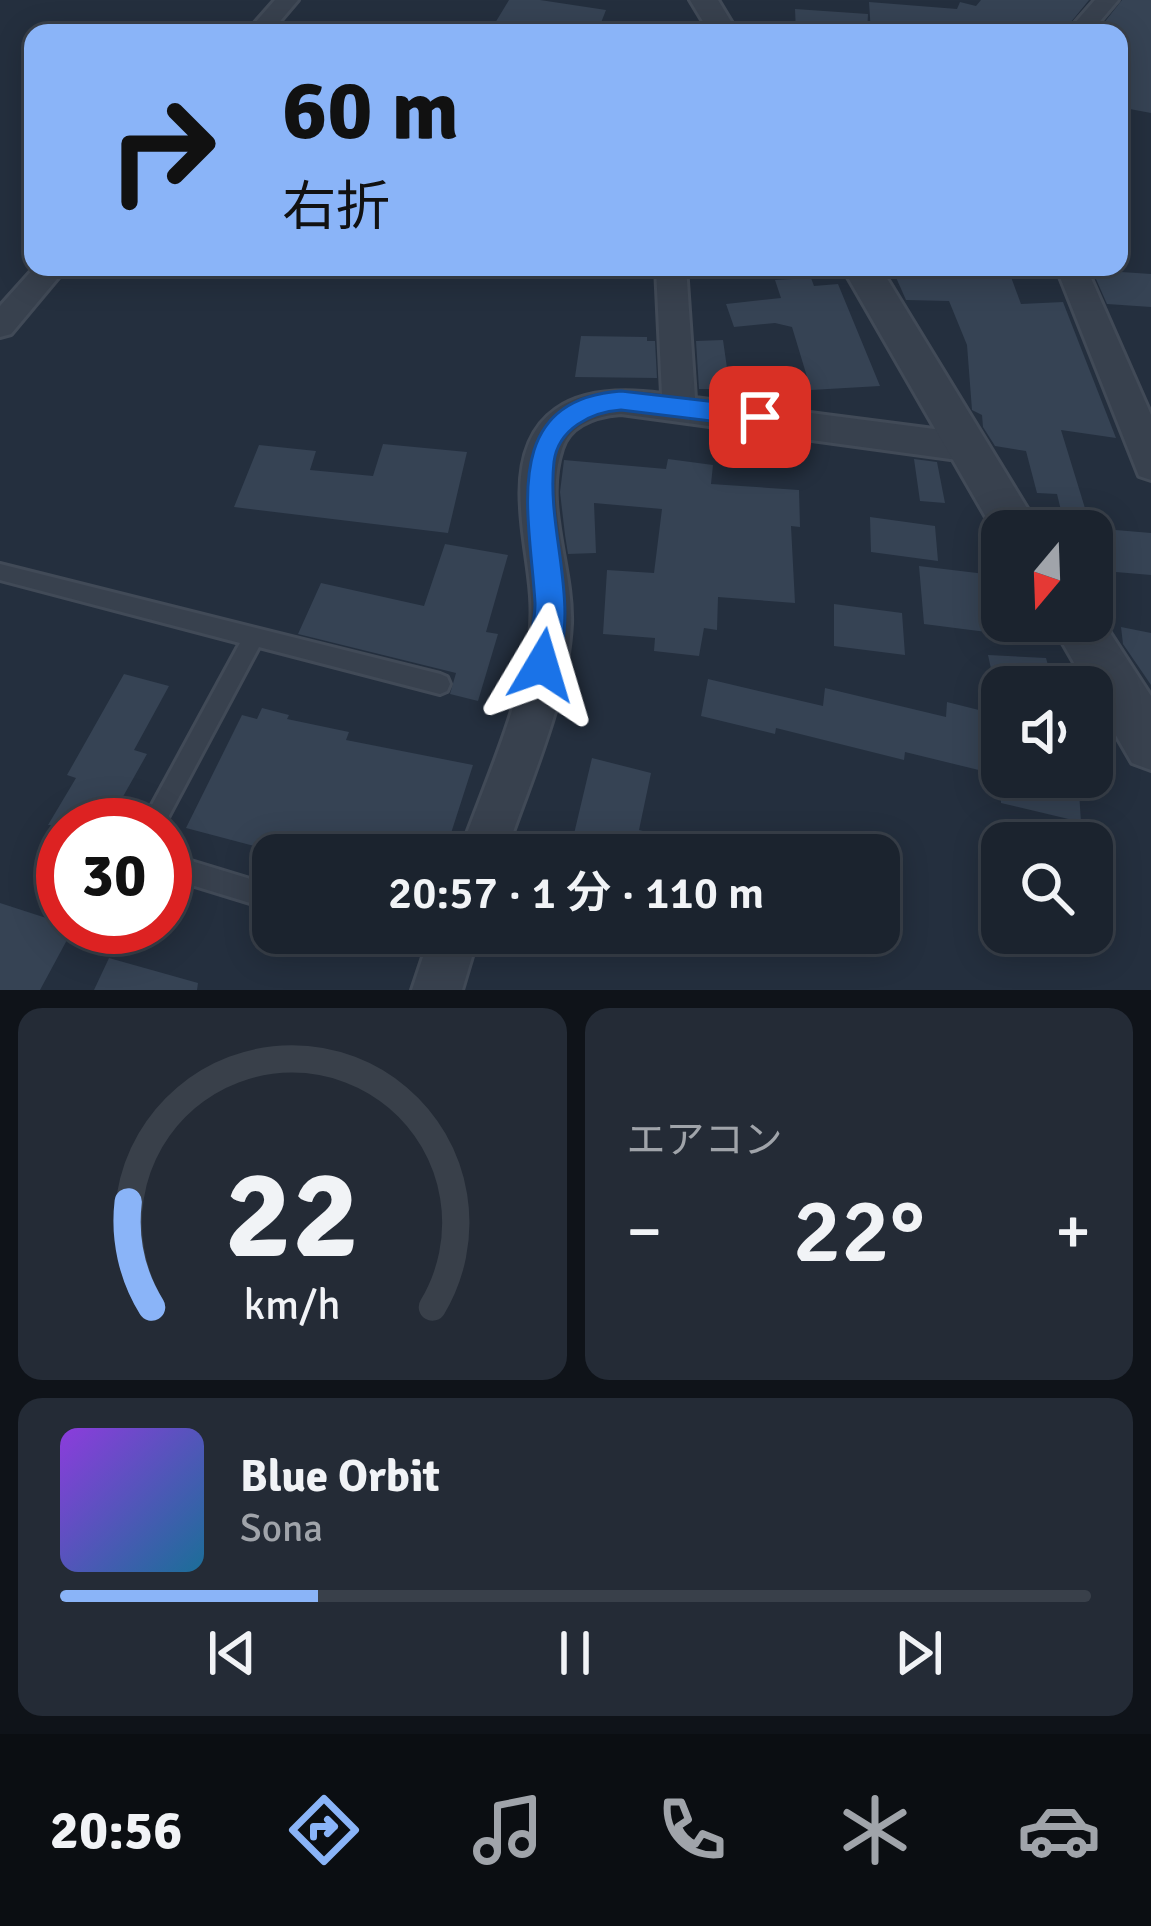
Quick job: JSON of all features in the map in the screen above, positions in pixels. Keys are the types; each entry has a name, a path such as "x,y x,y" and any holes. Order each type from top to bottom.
{"street":[{"path":"266,24 287,0"},
{"path":"1086,24 1107,0"},
{"path":"0,326 44,276"},
{"path":"672,276 679,405"},
{"path":"866,276 1004,510"},
{"path":"1075,276 1145,426 1151,466"},
{"path":"489,834 532,706 551,625 541,460 557,424 597,402 679,405 964,447"},
{"path":"1088,642 1151,744"}],"lane":[{"path":"0,572 440,683"},
{"path":"167,798 254,637"},
{"path":"192,873 252,892"}],"building":[{"path":"509,0 606,10 601,24 494,24"},
{"path":"981,0 1089,0 1069,24 870,24 869,2 957,9 960,2 976,6"},
{"path":"1122,0 1151,0 1151,113 1128,109 1128,24 1103,24"},
{"path":"795,9 868,14 867,24 796,24"},
{"path":"1151,274 1151,307 1107,304 1095,276"},
{"path":"895,276 1011,277 1021,304 1063,302 1116,438 1061,430 1086,510 1061,510 1057,494 1037,493 1026,451 995,446 983,427 982,415 972,410 967,345 949,301 906,300"},
{"path":"811,278 814,286 838,284 880,386 811,390 792,327 775,323 734,327 726,304 781,298 775,280"},
{"path":"581,336 655,341 657,378 575,377"},
{"path":"723,340 730,389 699,389 696,341"},
{"path":"383,444 467,452 448,533 234,507 259,445 316,451 310,470 373,476"},
{"path":"668,459 713,465 711,484 799,490 800,527 791,526 795,603 718,597 717,630 704,628 699,656 654,651 655,638 603,634 607,570 654,573 662,509 594,503 596,553 568,554 565,535 560,492 564,460 666,469"},
{"path":"914,459 937,462 945,503 920,501"},
{"path":"870,517 935,526 938,561 871,552"},
{"path":"1113,530 1151,533 1151,575 1113,572"},
{"path":"445,544 508,555 486,632 498,634 478,701 450,694 456,673 298,634 321,583 424,606"},
{"path":"919,566 981,573 981,631 924,624"},
{"path":"834,604 902,613 905,655 834,646"},
{"path":"1121,627 1151,633 1151,685 1123,644"},
{"path":"988,655 1046,658 1048,666 990,666"},
{"path":"124,674 169,686 134,750 147,754 122,798 64,798 76,778 67,775"},
{"path":"708,679 823,706 825,688 946,717 947,702 981,710 981,771 905,752 904,760 776,728 775,734 701,716"},
{"path":"262,708 289,715 287,719 349,732 346,740 473,765 451,834 252,834 252,845 192,830 192,816 242,715 257,719"},
{"path":"592,758 651,773 639,830 651,834 574,834"},
{"path":"1001,798 1079,798 1081,822 1001,803"},
{"path":"0,903 36,915 36,954 59,954 40,990 0,990"},
{"path":"109,958 198,983 197,990 94,990"}],"route":[{"path":"542,665 551,625 541,460 557,424 597,402 621,400 760,417"}]}
